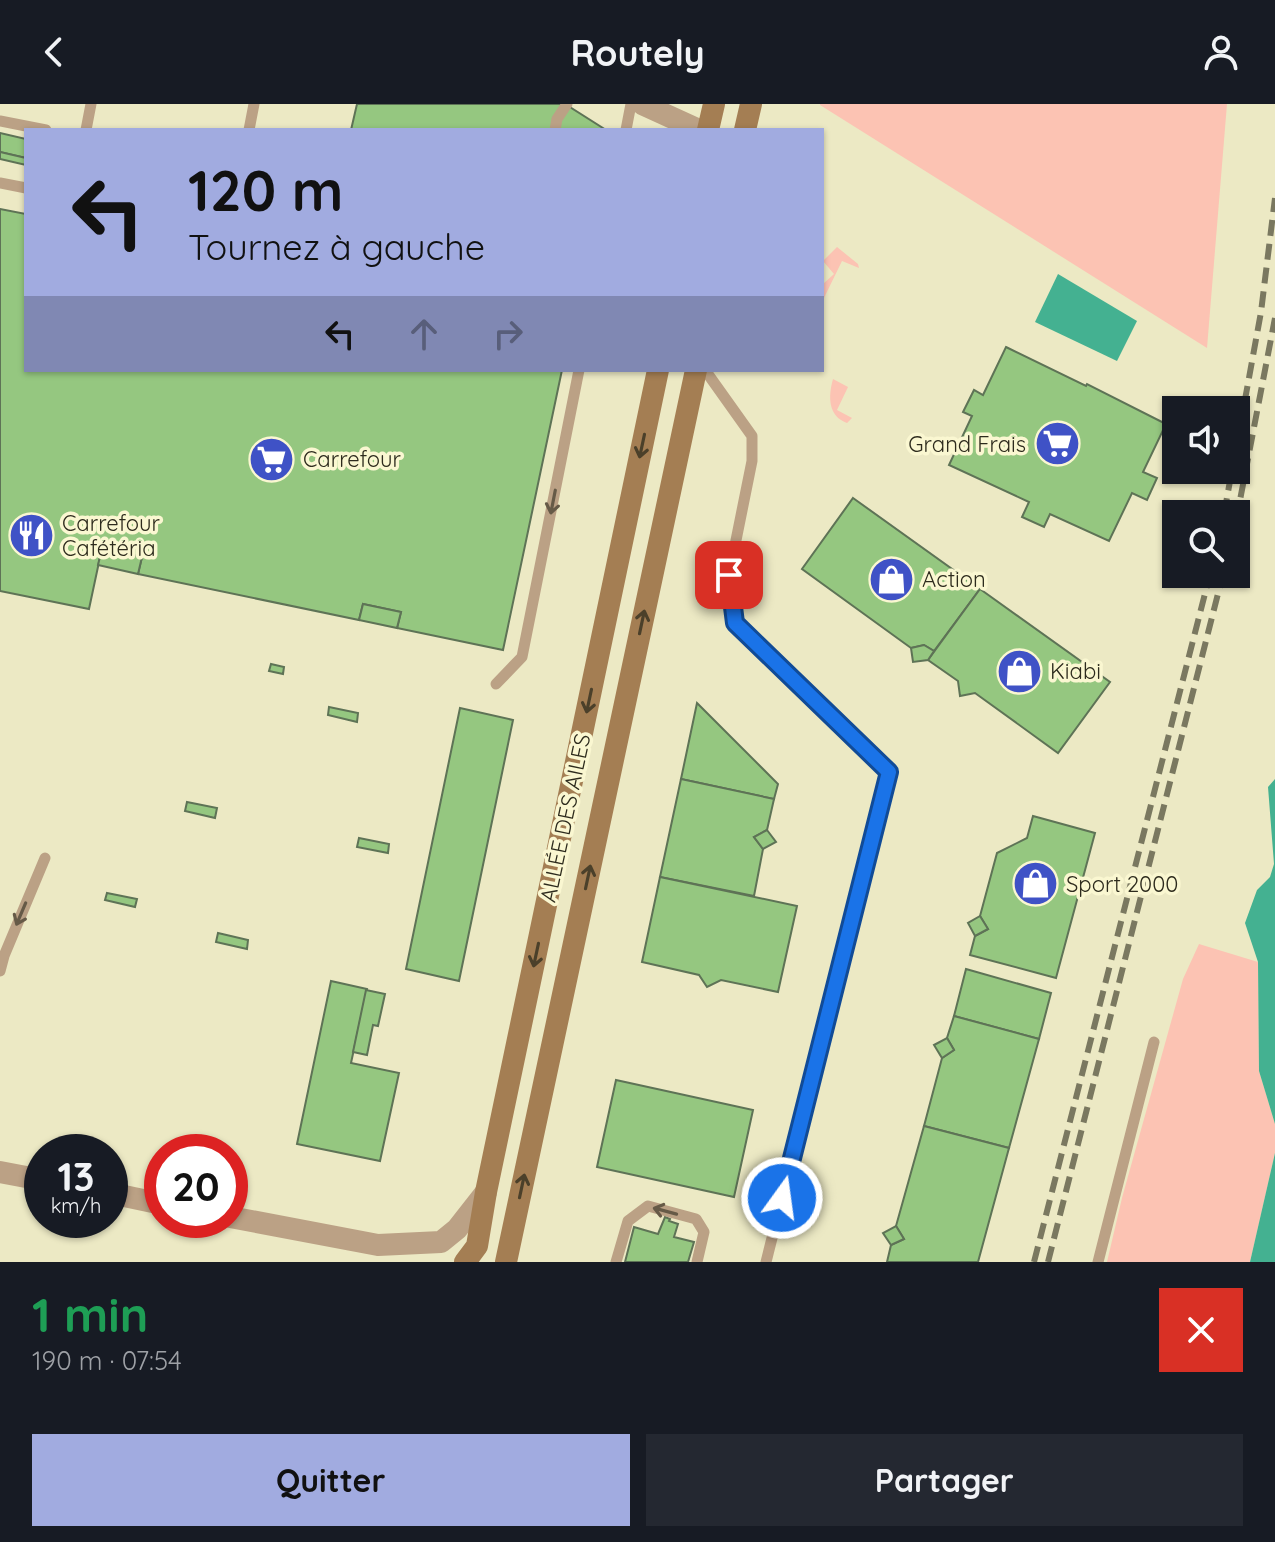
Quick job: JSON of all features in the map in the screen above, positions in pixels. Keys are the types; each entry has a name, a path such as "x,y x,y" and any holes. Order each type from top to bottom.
{"main road":[{"path":"708,128 714,104"},
{"path":"745,128 751,104"},
{"name":"ALLÉE DES AILES","path":"465,1262 477,1246 658,372"},
{"name":"ALLÉE DES AILES","path":"506,1262 696,372"}],"street":[{"path":"642,104 695,128"},
{"path":"0,1172 24,1177"},
{"path":"248,1221 381,1254 408,1254 441,1242 457,1229 486,1192"}],"lane":[{"path":"86,128 91,104"},
{"path":"249,128 254,104"},
{"path":"555,128 557,119 567,104"},
{"path":"626,128 631,104"},
{"path":"0,121 36,128"},
{"path":"0,183 24,188"},
{"path":"496,684 522,657 579,372"},
{"path":"706,372 752,436 752,461 729,575 735,623 889,772 766,1262"},
{"path":"0,971 45,858"},
{"path":"1098,1262 1154,1042"},
{"path":"616,1262 628,1221 648,1206 696,1219 704,1232 697,1262"}],"shaded area":[{"path":"1227,104 1207,348 820,105"},
{"path":"837,247 859,268 842,261 824,298 824,283 834,274 824,260"},
{"path":"1058,274 1137,321 1117,361 1035,322"},
{"path":"833,379 848,387 837,410 852,418 847,423 836,416 831,405"},
{"path":"1275,779 1275,1124 1259,1071 1258,962 1245,923 1257,890 1270,877 1274,864 1268,787"},
{"path":"1199,944 1258,962 1259,1071 1275,1124 1275,1153 1250,1262 1107,1262 1183,979"},
{"path":"1275,1153 1275,1262 1250,1262"}],"building":[{"path":"357,104 565,104 603,128 351,128"},
{"path":"0,133 24,139 24,158 0,152"},
{"path":"0,152 24,158 24,165 0,159"},
{"name":"Carrefour","path":"0,209 24,214 24,372 562,372 503,650 397,628 401,612 363,604 359,620 138,574 142,557 102,548 89,609 0,591"},
{"name":"Grand Frais","path":"1006,347 1162,422 1162,432 1143,472 1157,478 1147,500 1132,493 1109,541 1050,514 1044,527 1022,517 1029,502 949,465 972,416 963,412 974,390 983,395"},
{"name":"Action","path":"853,498 980,589 934,651 924,645 911,648 802,569"},
{"path":"102,548 142,557 138,574 98,565"},
{"name":"Kiabi","path":"980,589 1110,682 1058,753 975,693 960,696 958,681 928,660"},
{"path":"363,604 401,612 397,628 359,620"},
{"path":"924,645 934,651 928,660 913,662 911,648"},
{"path":"271,664 284,667 283,674 269,671"},
{"path":"697,703 778,784 774,799 681,779"},
{"path":"329,707 358,713 357,722 328,715"},
{"path":"460,708 513,720 459,981 406,969"},
{"path":"681,779 774,799 767,830 754,837 763,849 754,896 660,877"},
{"path":"187,802 217,808 215,818 185,811"},
{"name":"Sport 2000","path":"1033,816 1095,833 1056,978 970,955 975,936 988,929 980,916 997,853 1027,838"},
{"path":"767,830 776,842 763,849 754,837"},
{"path":"359,838 389,844 388,853 357,847"},
{"path":"660,877 797,906 778,992 721,980 707,987 699,975 642,962"},
{"path":"107,893 137,899 135,907 105,900"},
{"path":"980,916 988,929 975,936 968,923"},
{"path":"218,933 248,940 247,949 216,942"},
{"path":"966,969 1051,993 1039,1039 954,1016"},
{"path":"331,981 367,989 351,1063 399,1073 380,1161 297,1144"},
{"path":"366,990 385,994 378,1026 373,1025 367,1055 353,1052"},
{"path":"954,1016 1039,1039 1009,1148 924,1126 942,1058 954,1050 947,1038"},
{"path":"947,1038 954,1050 942,1058 934,1045"},
{"path":"616,1080 753,1110 734,1197 597,1167"},
{"path":"924,1126 1009,1148 978,1262 887,1262 891,1245 904,1239 896,1226"},
{"path":"665,1217 678,1224 674,1237 694,1242 688,1262 625,1262 634,1227 658,1234"},
{"path":"896,1226 904,1239 891,1245 883,1233"}],"railway":[{"path":"1246,396 1261,312 1275,198"},
{"path":"1240,500 1275,318"},
{"path":"1227,500 1229,484"},
{"path":"1034,1262 1206,588"},
{"path":"1048,1262 1219,588"}],"place":[{"name":"Grand Frais","path":"1057,444"},
{"name":"Carrefour","path":"272,459"},
{"name":"Carrefour Cafétéria","path":"31,536"},
{"name":"Action","path":"891,579"},
{"name":"Kiabi","path":"1019,671"},
{"name":"Sport 2000","path":"1035,884"}],"route":[{"path":"729,575 735,623 889,772 782,1198"}]}
